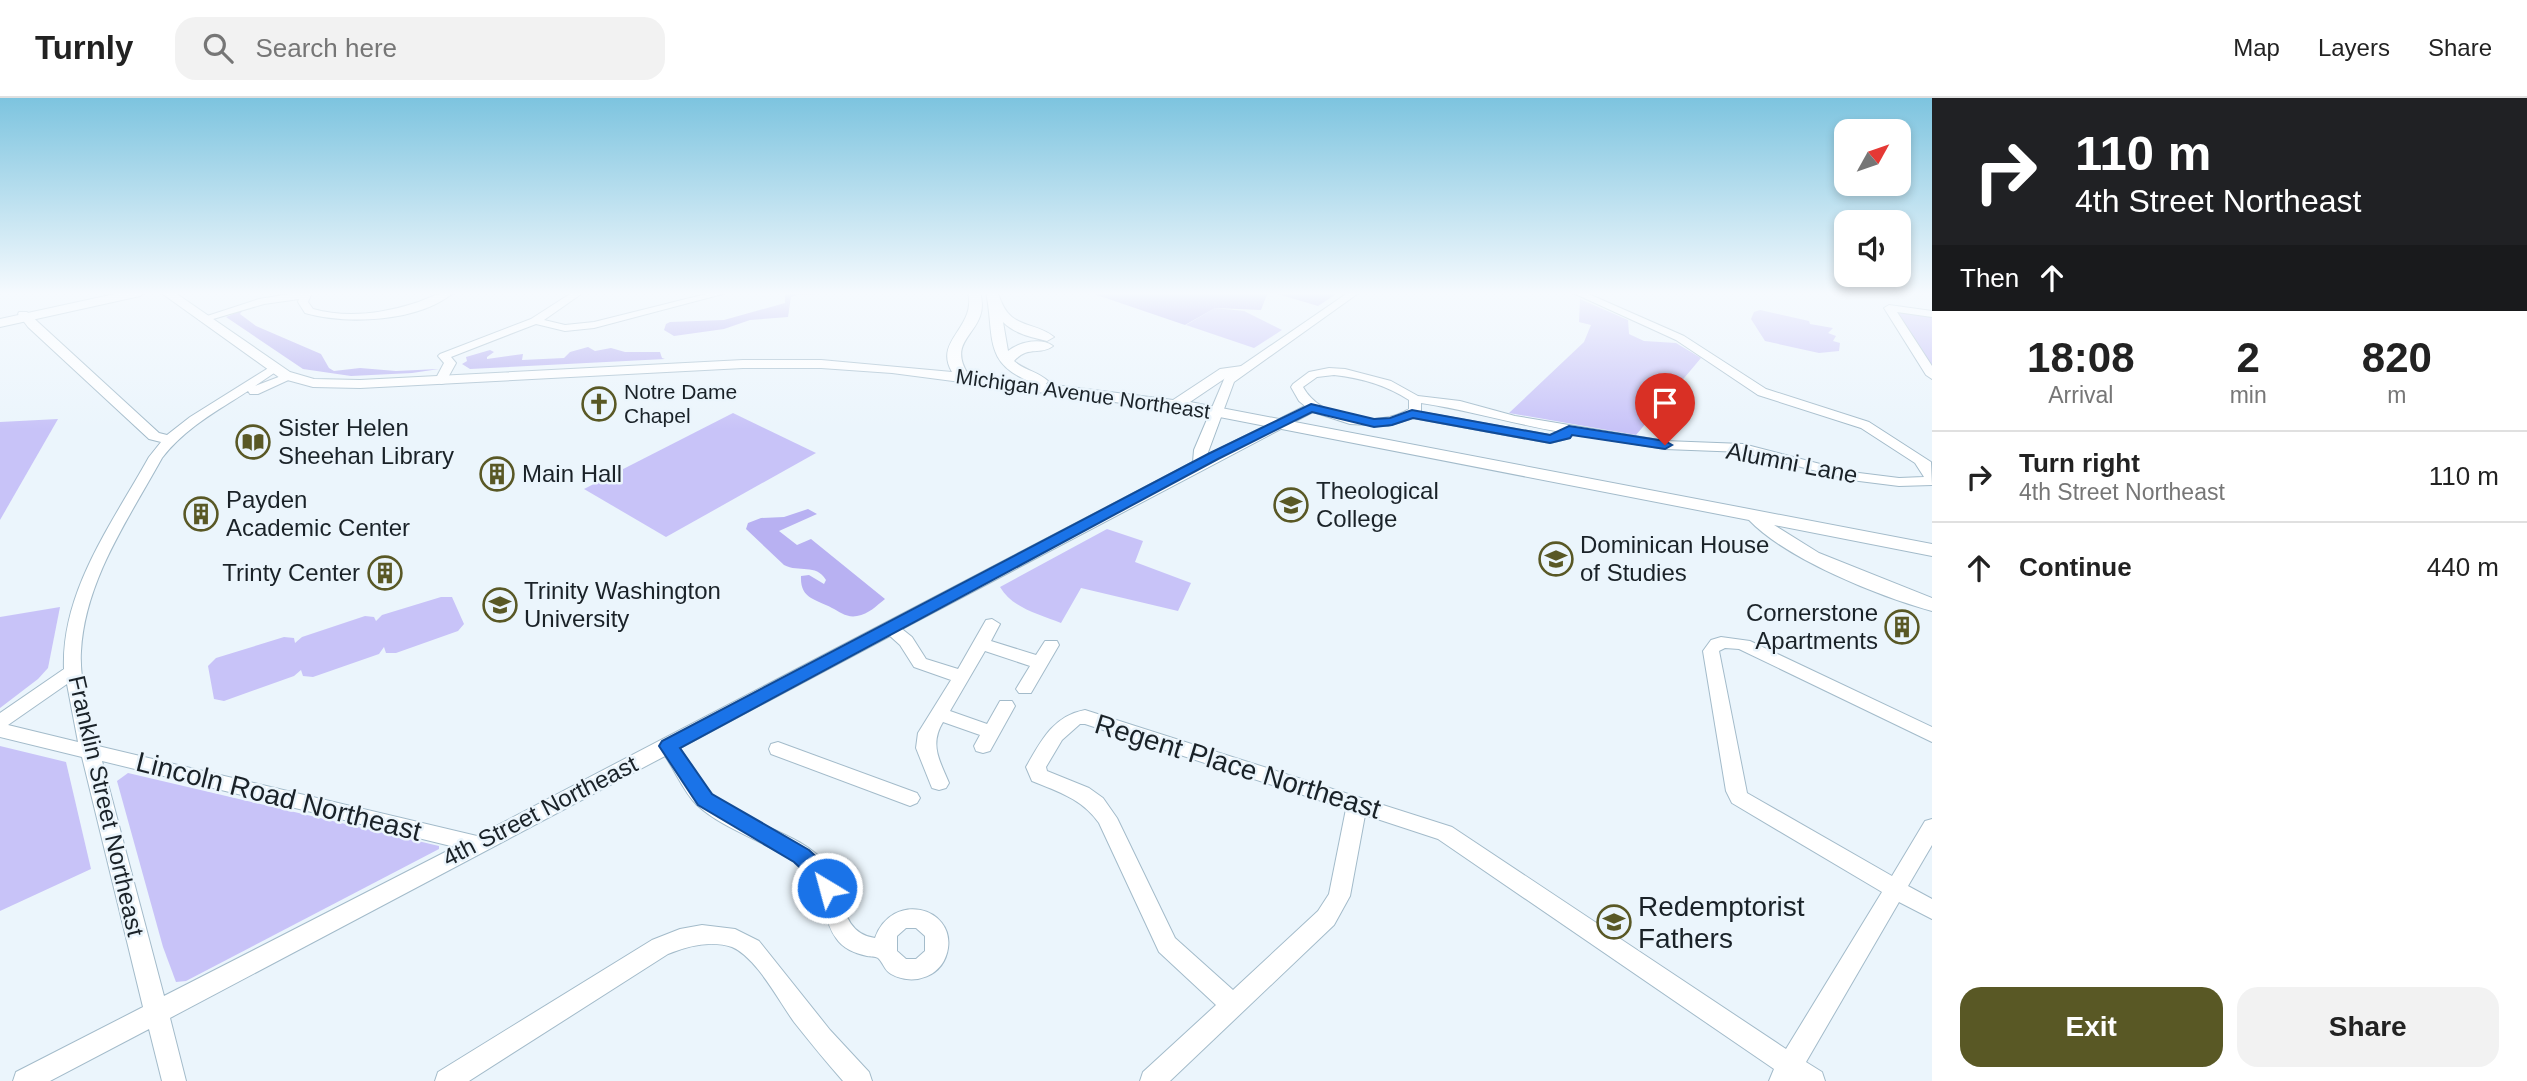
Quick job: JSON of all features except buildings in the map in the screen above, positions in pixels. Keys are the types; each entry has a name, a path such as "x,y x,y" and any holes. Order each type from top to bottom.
{"main road":[{"name":"Michigan Avenue Northeast","path":"230,338 289,377 313,383 344,385 761,364 892,369 962,377 1176,405 1932,550"},
{"path":"892,369 930,363 952,351 961,338"},
{"path":"997,338 998,350 1006,362 1030,377 1083,393"},
{"path":"1006,362 1011,354 1022,347 1047,341 1039,338"},
{"path":"952,351 952,360 962,377"},
{"path":"1176,405 1224,372 1244,368"},
{"path":"1756,517 1766,530 1805,553 1932,605"}],"street":[{"path":"48,338 154,436 169,440"},
{"path":"441,380 450,363 444,356 491,338"},
{"path":"1200,464 1201,450 1226,384 1288,338"},
{"path":"1679,338 1762,392 1865,425 1920,460 1932,480"},
{"path":"1908,338 1932,375"},
{"name":"Franklin Street Northeast","path":"174,1081 90,750 73,671 72,652 78,614 93,571 156,457 169,440 194,419 274,369"},
{"path":"1326,372 1347,373 1381,383 1415,400 1415,411 1412,414 1392,422 1374,423 1311,408 1301,399 1297,387 1307,377 1326,372"},
{"name":"Franklin Street Northeast","path":"216,406 289,377"},
{"name":"Alumni Lane","path":"1415,400 1460,405 1514,420 1569,430 1690,448 1743,449 1851,476 1899,482 1932,480"},
{"name":"4th Street Northeast","path":"26,1081 1311,408"},
{"name":"Alumni Lane","path":"1412,414 1550,439 1565,435 1569,430"},
{"path":"939,783 925,748 927,733 992,624"},
{"path":"891,628 906,641 920,663 962,677"},
{"path":"1932,735 1744,645 1717,643 1711,651 1735,791 1739,798 1932,910"},
{"path":"981,644 1041,663"},
{"path":"1025,689 1051,645"},
{"path":"0,722 73,671"},
{"path":"938,714 987,739 1006,706"},
{"name":"Regent Place Northeast","path":"1233,1005 1167,945 1124,851 1096,803 1082,793 1039,776 1036,767 1066,722 1085,717 1445,832 1785,1073 1813,1081"},
{"name":"Lincoln Road Northeast","path":"0,730 477,844"},
{"path":"668,746 705,800 802,856 818,869 825,877 834,912 853,943 884,949"},
{"path":"778,750 910,798"},
{"path":"1152,1081 1326,918 1339,896 1357,804"},
{"path":"1785,1073 1932,827"},
{"path":"447,1081 660,947 688,937 703,935 727,937 744,943 752,950 832,1053 860,1081"}],"shaded area":[{"path":"257,338 284,338 321,354 329,368 334,371 360,368 396,371 439,369 351,376 303,369"},
{"path":"1224,338 1270,338 1254,348"},
{"path":"1586,338 1637,338 1644,341 1676,343 1701,358 1636,435 1509,413"},
{"path":"1763,338 1835,338 1833,341 1840,343 1839,351 1819,353 1765,341"},
{"path":"1913,338 1932,338 1932,367"},
{"path":"588,347 595,351 611,348 625,352 660,352 665,359 470,369 462,364 467,361 466,357 490,350 494,352 487,359 523,354 522,360 564,358 570,352"},
{"path":"733,413 816,453 666,537 584,489"},
{"path":"58,419 0,520 0,422"},
{"path":"808,509 817,514 779,531 797,545 811,539 885,599 869,612 857,616 847,615 810,597 803,589 801,576 809,575 824,584 826,580 822,575 812,570 784,565 746,529 748,523 761,518 784,517"},
{"path":"1107,529 1143,541 1135,562 1191,583 1178,611 1081,588 1061,623 1019,605 1000,587"},
{"path":"441,597 452,597 464,624 458,631 396,653 386,653 384,647 379,654 313,677 303,676 301,670 294,676 224,701 214,699 208,666 216,658 284,637 294,638 295,643 302,637 365,616 374,617 376,621 382,615"},
{"path":"60,607 48,668 0,708 0,617"},
{"path":"0,746 66,762 91,869 0,911"},
{"path":"128,773 439,846 439,849 186,981 176,982 163,947 117,781"}],"place":[{"name":"Notre Dame Chapel","path":"599,404"},
{"name":"Sister Helen Sheehan Library","path":"253,442"},
{"name":"Main Hall","path":"497,474"},
{"name":"Theological College","path":"1291,505"},
{"name":"Payden Academic Center","path":"201,514"},
{"name":"Dominican House of Studies","path":"1556,559"},
{"name":"Trinty Center","path":"385,573"},
{"name":"Trinity Washington University","path":"500,605"},
{"name":"Cornerstone Apartments","path":"1902,627"},
{"name":"Redemptorist Fathers","path":"1614,922"}],"route":[{"path":"827,888 825,877 802,856 705,800 682,762 668,746 1263,430 1311,408 1374,423 1392,422 1412,414 1550,439 1565,435 1569,430 1665,445"}]}
